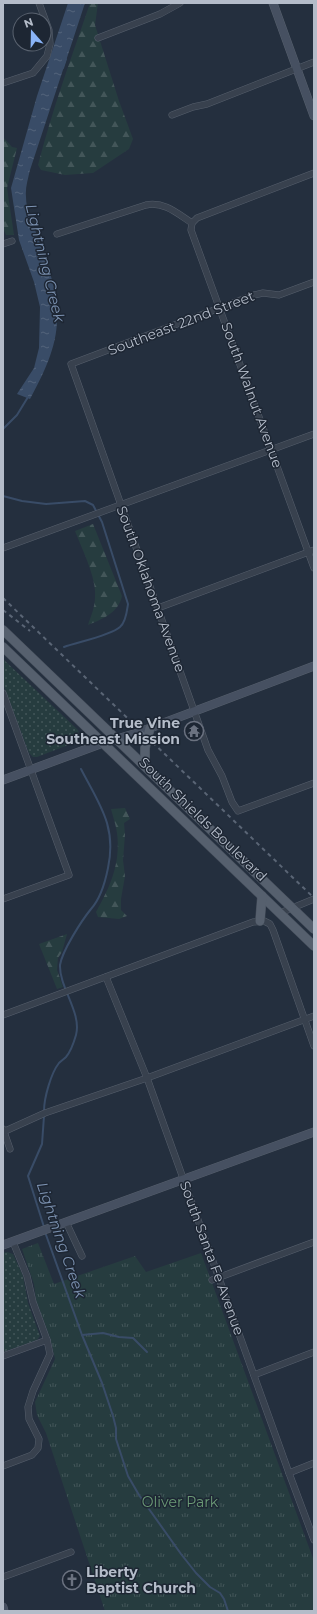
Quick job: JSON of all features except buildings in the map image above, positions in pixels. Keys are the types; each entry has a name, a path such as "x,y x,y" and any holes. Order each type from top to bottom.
{"main road":[{"path":"273,3 314,116"},
{"name":"South Shields Boulevard","path":"3,630 314,929"},
{"name":"South Shields Boulevard","path":"3,647 314,946"},
{"path":"3,780 103,743 117,740 150,728 314,666"},
{"path":"145,766 145,748 150,728"},
{"path":"189,826 198,817"},
{"path":"260,920 262,896"},
{"path":"3,1245 314,1132"},
{"path":"3,1607 4,1611"}],"street":[{"path":"3,83 33,73 47,56 50,44 49,30 39,3"},
{"path":"98,38 160,14 180,3"},
{"path":"172,115 193,107 207,104 314,62"},
{"path":"57,234 151,204 161,205 192,223 200,217 314,173"},
{"name":"South Walnut Avenue","path":"192,223 192,234 311,551 314,568"},
{"path":"3,244 12,241"},
{"name":"Southeast 22nd Street","path":"71,364 258,294 279,295 314,282"},
{"name":"South Oklahoma Avenue","path":"71,364 208,750 222,776 232,802 238,811 314,783"},
{"path":"3,548 314,434"},
{"path":"158,608 311,551"},
{"path":"3,693 69,875 3,899"},
{"path":"280,913 314,900"},
{"path":"3,1015 260,920 267,922 272,927 314,1046"},
{"name":"South Santa Fe Avenue","path":"106,977 147,1078 314,1540"},
{"path":"10,1149 3,1131 45,1113 147,1078 314,1016"},
{"path":"62,1224 82,1256"},
{"path":"3,1466 32,1456 38,1448 39,1440 29,1419 28,1407 33,1391 49,1358 50,1351 33,1302 26,1273 12,1242"},
{"path":"212,1280 314,1242"},
{"path":"3,1356 47,1340"},
{"path":"254,1375 314,1352"},
{"path":"289,1473 314,1463"},
{"path":"3,1577 70,1552"}],"green space":[{"path":"90,3 98,3 95,25 119,101 133,139 129,149 93,173 65,175 41,170 38,165 62,83"},
{"path":"3,137 12,147 17,148 7,188 14,235 6,235 3,228"},
{"path":"93,524 122,596 114,611 88,625 93,611 95,597 94,582 75,531"},
{"path":"3,659 78,730 79,734 76,742 37,757 33,757 29,753 4,686"},
{"path":"125,808 130,819 124,823 125,835 123,860 125,876 121,899 121,910 127,916 119,919 98,917 96,912 110,884 116,865 118,844 111,809"},
{"path":"67,934 62,952 58,958 57,970 63,987 57,989 39,944"},
{"name":"Oliver Park","path":"38,1243 54,1284 135,1256 146,1272 201,1253 314,1561 314,1611 105,1611 46,1433 37,1415 35,1402 55,1359 50,1337 36,1300 34,1284 22,1249"},
{"path":"7,1252 13,1254 23,1276 28,1303 40,1336 37,1340 3,1352 3,1253"}],"water":[{"name":"Lightning Creek","path":"68,3 85,3 30,170 26,190 26,201 29,214 47,262 57,307 55,340 44,371 30,399 17,394 34,368 39,348 40,307 34,282 19,240 11,188 37,96"}],"waterway":[{"name":"Lightning Creek","path":"63,68 66,59"},
{"name":"Lightning Creek","path":"3,429 17,415 28,397"},
{"name":"Lightning Creek","path":"3,496 22,501 46,504 85,501 93,505 102,522 128,604 126,616 122,625 115,630 101,636 64,647"},
{"name":"Lightning Creek","path":"44,1111 48,1086 56,1067 66,1057 71,1049 77,1027 76,1018 63,982 60,965 64,952 73,936 100,895 108,868 110,853 110,840 105,816 81,769"},
{"name":"Lightning Creek","path":"44,1116 42,1144 28,1176 44,1227"},
{"name":"Lightning Creek","path":"45,1232 82,1335 102,1383 113,1416 116,1428 116,1439 128,1476 139,1495 181,1554 196,1573 210,1587 220,1593 224,1599 228,1611"},
{"path":"82,1335 103,1333 119,1337 133,1338 147,1352"}],"railway":[{"path":"3,598 314,898"},
{"path":"3,610 30,631"}],"place":[{"name":"True Vine Southeast Mission","path":"194,731"},
{"name":"Liberty Baptist Church","path":"72,1580"}]}
